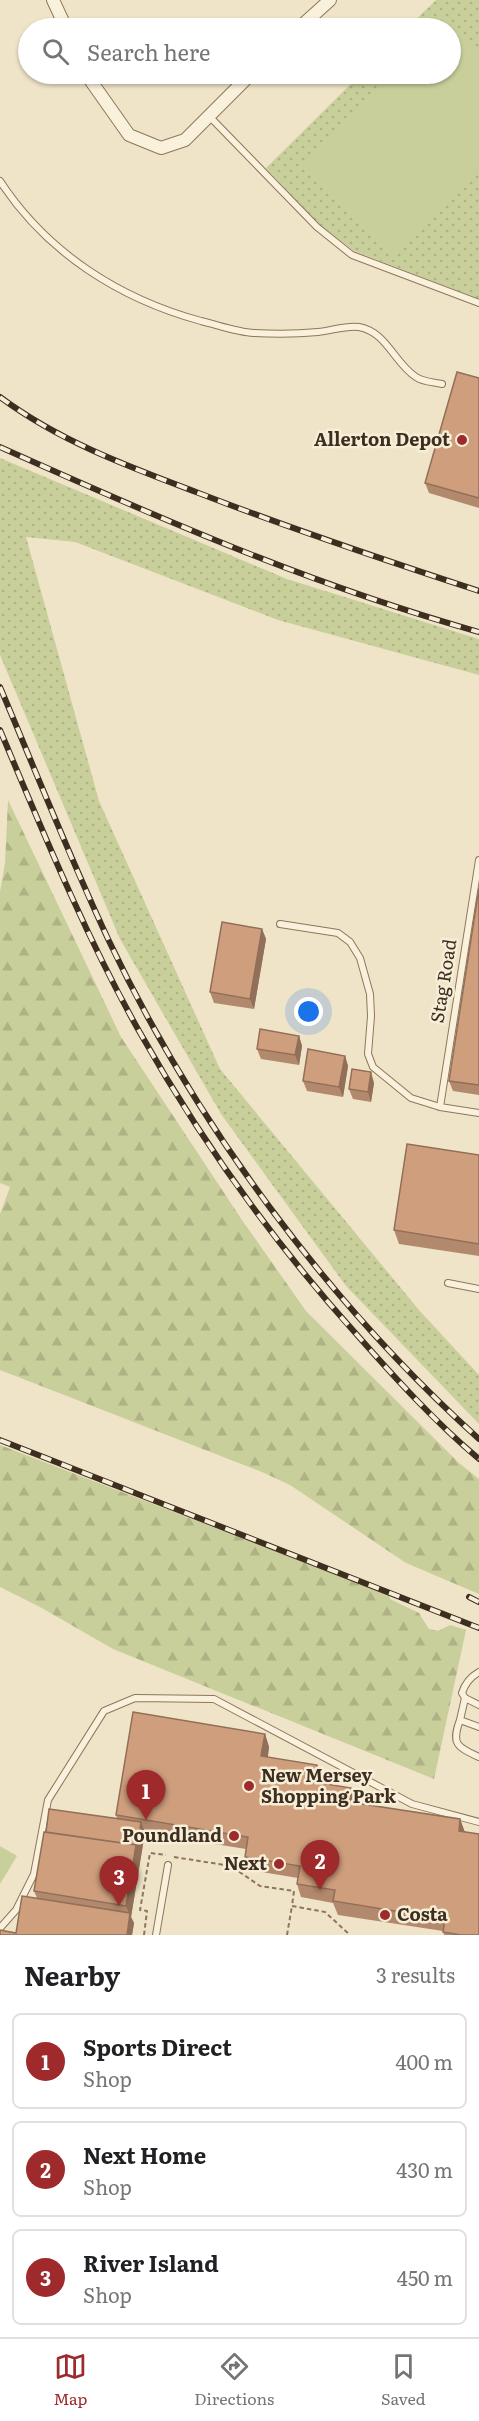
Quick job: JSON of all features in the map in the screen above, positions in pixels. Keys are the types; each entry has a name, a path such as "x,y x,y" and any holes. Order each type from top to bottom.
{"street":[{"path":"53,0 61,18"},
{"path":"310,18 330,0"},
{"path":"93,84 129,135 161,148 185,140 240,84"}],"lane":[{"path":"209,115 317,227 352,255 479,303"},
{"path":"0,181 29,218 57,247 88,271 133,297 185,316 250,333 318,332 356,326 382,339 415,377 442,384"},
{"name":"Stag Road","path":"440,1107 479,860"},
{"path":"280,924 338,933 350,942 360,958 370,994 368,1054 373,1067 411,1098 440,1107 479,1113"},
{"path":"448,1283 479,1289"},
{"path":"479,1672 470,1678 462,1694 479,1706"},
{"path":"0,1928 16,1910 34,1874 48,1800 104,1711 135,1698 214,1699 412,1804 479,1822"},
{"path":"465,1698 455,1734 457,1744 479,1757"},
{"path":"460,1720 479,1727"},
{"path":"156,1935 168,1865"}],"path":[{"path":"144,1935 147,1911 140,1910 150,1853 231,1866 260,1886 294,1891 287,1935"},
{"path":"292,1906 325,1912 350,1935"}],"green space":[{"path":"436,0 479,0 479,299 354,251 319,224 266,168 351,84 461,84 461,18 417,18"},
{"path":"461,36 479,54 479,169 395,256 303,166 383,84 461,84"},
{"path":"0,458 287,579 479,639 479,675 278,620 75,542 26,537 99,801 220,1069 419,1310 479,1375 479,1424 346,1286 221,1114 120,939 0,655"},
{"path":"8,800 121,1037 242,1220 306,1311 459,1463 479,1479 479,1594 406,1563 290,1485 0,1370 0,1214 10,1187 0,1183 0,892 5,863"},
{"path":"0,1445 389,1595 390,1599 419,1613 429,1629 438,1631 450,1625 466,1630 434,1779 113,1649 0,1587"},
{"path":"0,1846 17,1856 0,1884"}],"building":[{"name":"Allerton Depot","path":"457,372 479,378 479,498 425,483"},
{"path":"479,888 479,1085 449,1081"},
{"path":"222,922 262,929 250,999 210,992"},
{"path":"260,1029 299,1036 295,1055 257,1049"},
{"path":"308,1049 345,1056 339,1087 303,1081"},
{"path":"352,1069 371,1072 368,1092 349,1089"},
{"path":"407,1144 479,1155 479,1244 394,1230"},
{"path":"133,1712 265,1734 261,1756 317,1765 314,1782 351,1788 349,1802 460,1819 459,1831 479,1834 479,1935 443,1932 445,1919 333,1901 335,1890 297,1884 300,1866 245,1857 248,1837 116,1815"},
{"path":"49,1809 141,1822 137,1848 136,1845 46,1832"},
{"path":"44,1832 136,1845 126,1906 34,1891"},
{"path":"22,1896 130,1913 127,1935 0,1935 0,1930 16,1933"}],"railway":[{"path":"0,397 46,427 119,462 301,531 479,591"},
{"path":"0,447 117,499 296,572 356,594 479,632"},
{"path":"0,687 109,941 143,1009 182,1077 224,1143 270,1208 370,1330 479,1439"},
{"path":"0,730 65,883 119,995 163,1072 213,1151 268,1228 327,1301 416,1400 479,1459"},
{"path":"0,1440 479,1628"},
{"path":"469,1597 479,1602"}],"place":[{"name":"Allerton Depot","path":"462,440"},
{"name":"New Mersey Shopping Park","path":"249,1786"},
{"name":"Sports Direct","path":"146,1820"},
{"name":"Poundland","path":"234,1836"},
{"name":"Next","path":"279,1864"},
{"name":"Next Home","path":"320,1890"},
{"name":"River Island","path":"119,1906"},
{"name":"Costa","path":"385,1915"}]}
